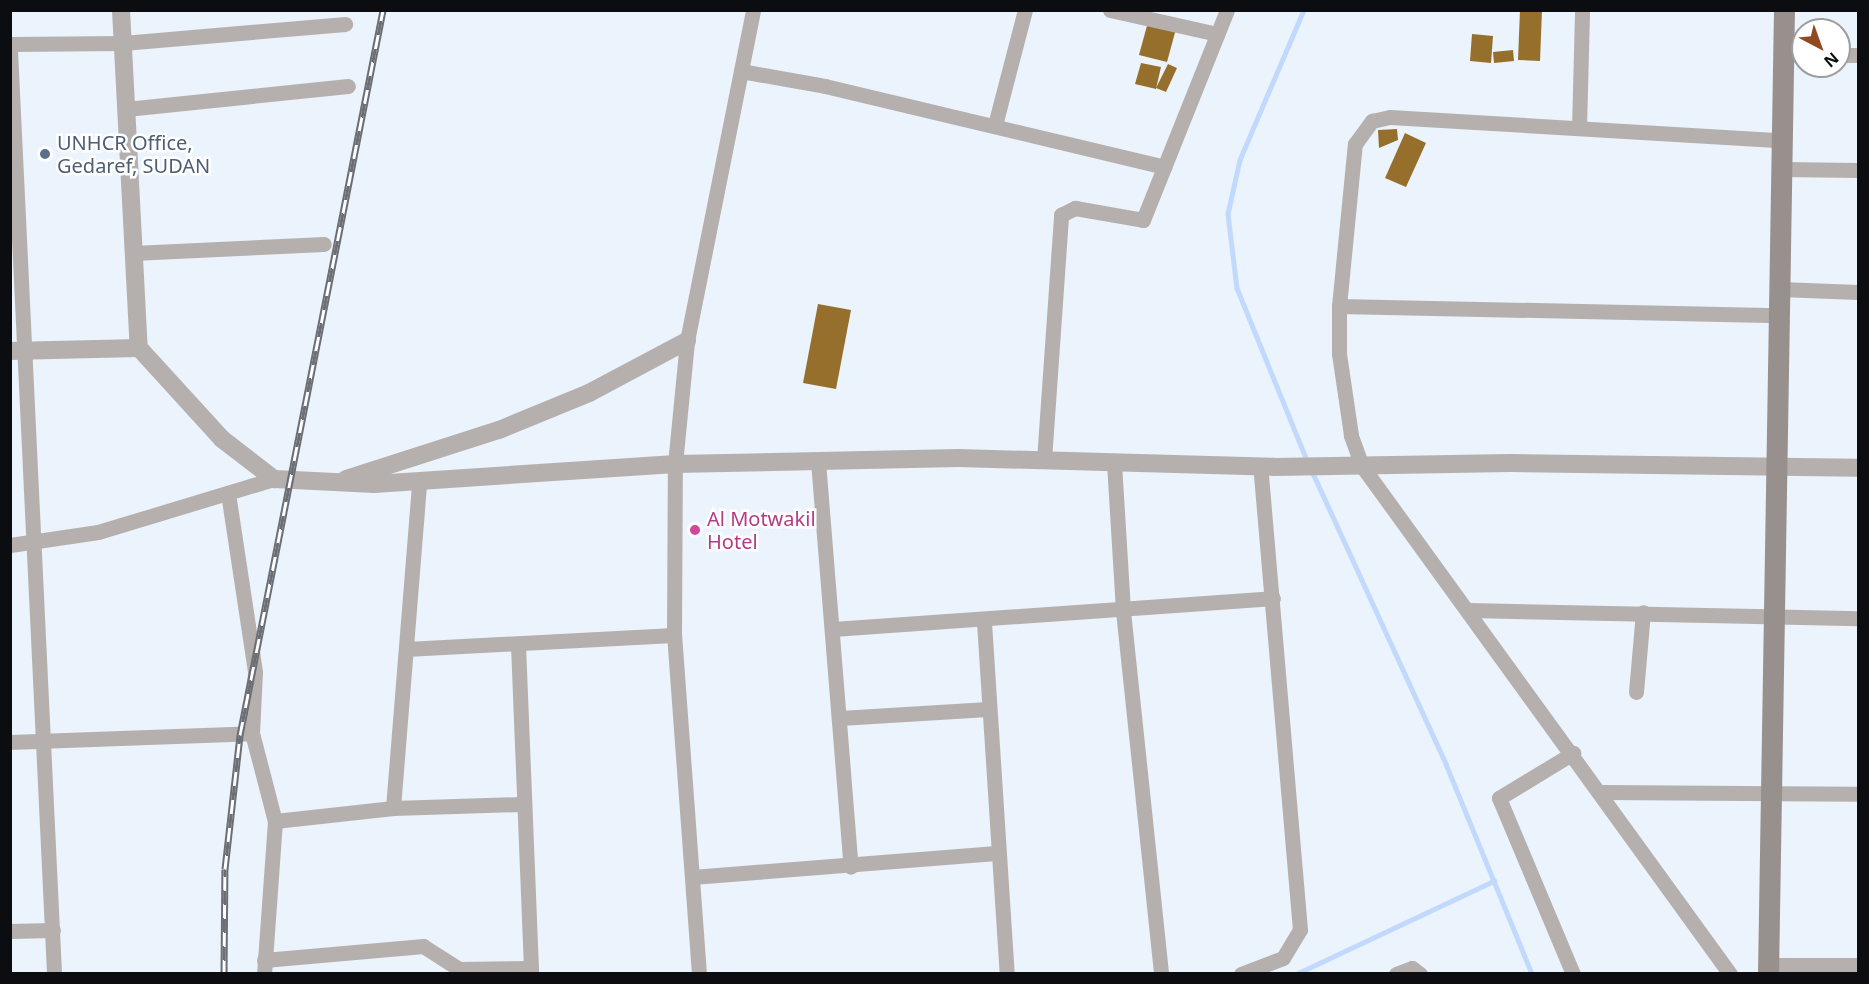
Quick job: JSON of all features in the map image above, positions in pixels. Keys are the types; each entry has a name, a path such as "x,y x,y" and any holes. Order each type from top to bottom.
{"main road":[{"path":"1784,10 1791,44"},
{"path":"1768,969 1772,617 1778,467 1780,169 1781,140 1791,68"}],"street":[{"path":"121,10 139,348 222,439 274,479"},
{"path":"699,974 674,635 675,464 687,341 753,10"},
{"path":"995,125 1025,10"},
{"path":"1110,10 1217,34"},
{"path":"1044,460 1061,215 1075,208 1141,222 1227,10"},
{"path":"1579,128 1582,10"},
{"path":"10,44 123,43 345,24"},
{"path":"10,50 19,351 36,543 54,974"},
{"path":"741,71 995,125 1164,167"},
{"path":"126,109 348,87"},
{"path":"1730,974 1603,792 1362,466 1351,435 1342,377 1339,306 1356,144 1372,121 1390,117 1781,140"},
{"path":"1780,169 1858,170"},
{"path":"133,253 324,244"},
{"path":"1779,289 1858,292"},
{"path":"1339,306 1779,315"},
{"path":"333,483 499,430 590,393 687,341"},
{"path":"19,351 139,348"},
{"path":"10,545 36,543 98,532 274,479 333,483 419,482 675,464 819,461 1044,460 1267,467 1858,468"},
{"path":"819,461 851,867"},
{"path":"1114,463 1123,611 1161,974"},
{"path":"1241,974 1283,958 1300,930 1273,598 1267,467"},
{"path":"393,808 419,482"},
{"path":"228,493 255,672 252,733 275,821 264,967 423,946 459,969 531,971 518,645"},
{"path":"833,629 984,622 1273,598"},
{"path":"1468,610 1858,618"},
{"path":"1636,692 1643,612"},
{"path":"984,622 996,853 1007,974"},
{"path":"406,649 518,645 674,635"},
{"path":"840,718 988,709"},
{"path":"10,742 252,733"},
{"path":"1573,753 1504,790 1499,798 1573,974"},
{"path":"1603,792 1858,794"},
{"path":"275,821 393,808 523,804"},
{"path":"692,877 851,867 996,853"},
{"path":"10,931 53,930"},
{"path":"1768,969 1858,965"},
{"path":"1396,974 1412,968 1420,974"}],"building":[{"path":"1520,10 1542,10 1540,61 1518,60"},
{"path":"1148,22 1176,29 1167,62 1139,55"},
{"path":"1472,34 1493,36 1491,63 1470,61"},
{"path":"1513,50 1514,61 1494,63 1493,52"},
{"path":"1141,63 1161,67 1156,89 1135,84"},
{"path":"1168,64 1177,68 1166,92 1156,88"},
{"path":"1397,129 1398,140 1379,148 1378,130"},
{"path":"1405,133 1426,143 1406,187 1385,178"},
{"path":"818,304 851,310 836,389 803,383"}],"waterway":[{"path":"1304,10 1240,160 1228,214 1237,288 1308,463"},
{"path":"1312,471 1446,764 1532,974"},
{"path":"1296,974 1494,881"}],"railway":[{"path":"224,974 225,869 240,735 383,10"}],"place":[{"name":"UNHCR Office, Gedaref, SUDAN","path":"45,154"},
{"name":"Al Motwakil Hotel","path":"695,530"}]}
